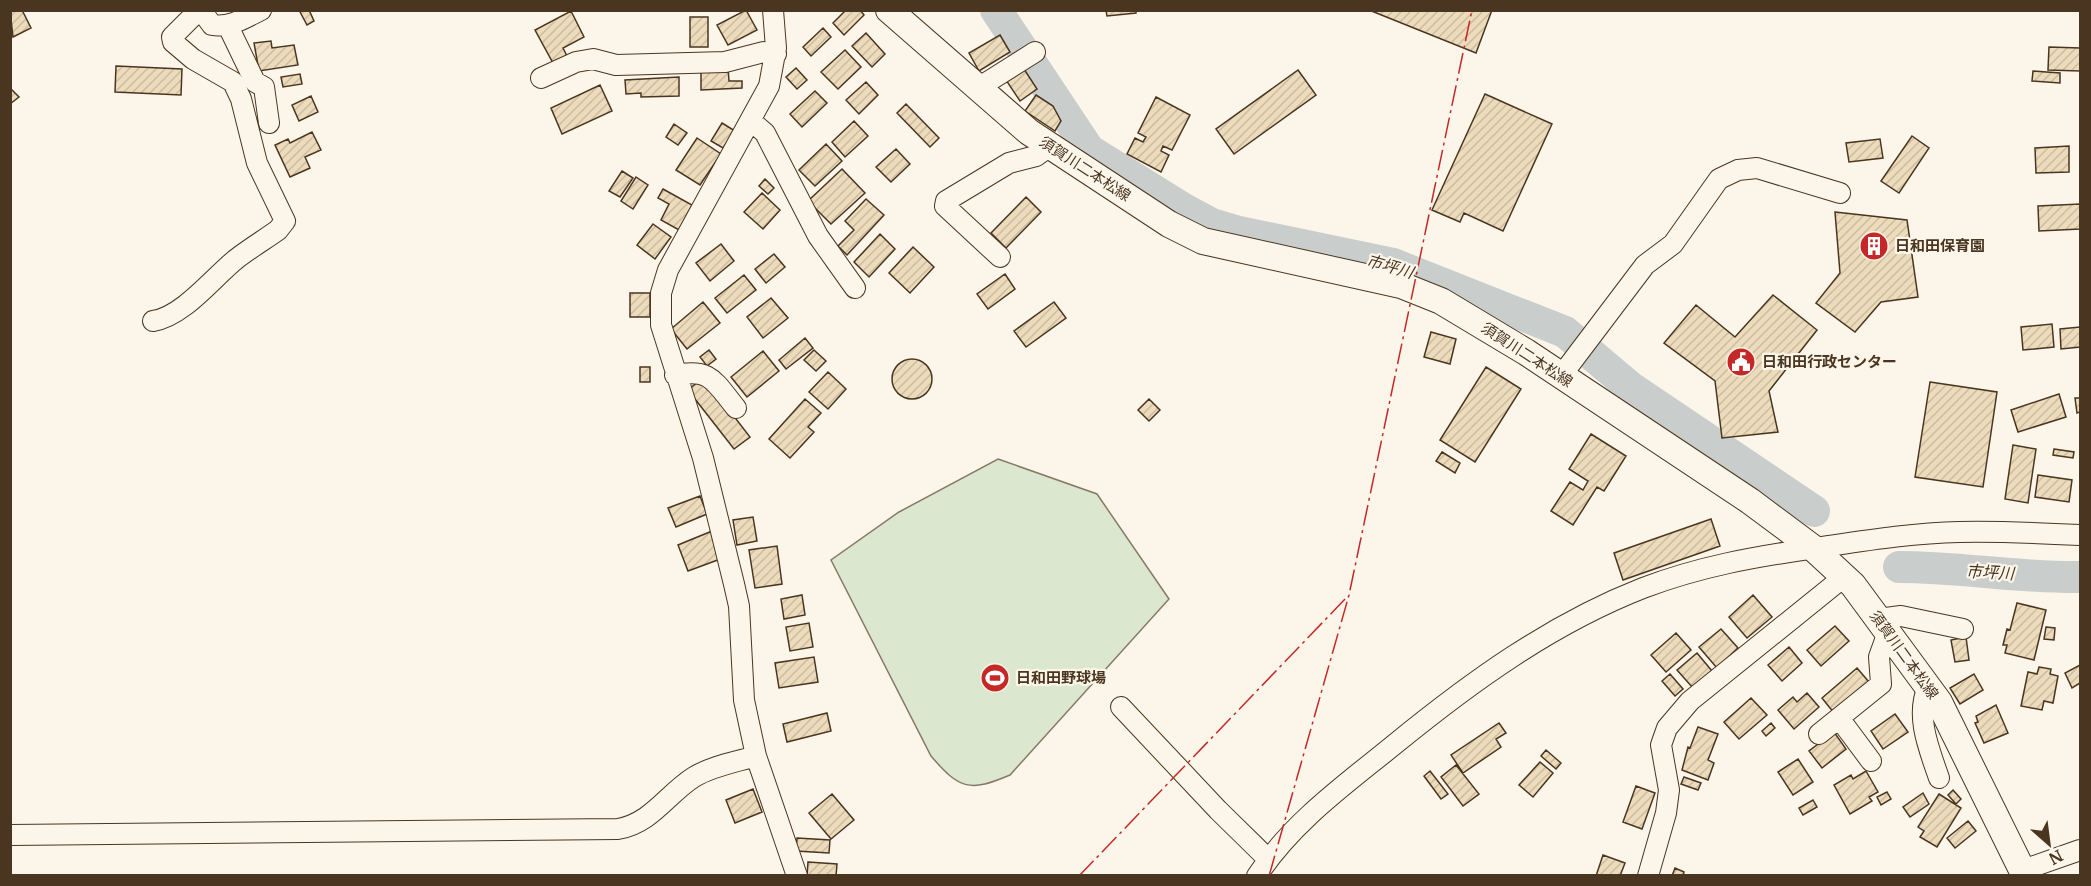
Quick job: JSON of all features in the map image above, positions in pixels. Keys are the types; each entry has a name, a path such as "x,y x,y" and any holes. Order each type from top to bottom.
{"main road":[{"name":"須賀川二本松線","path":"889,10 1029,132 1186,234 1255,254 1401,285 1441,302 1561,376 1750,501 1813,548 1845,576 1928,687 1972,764 2024,873"}],"street":[{"path":"153,321 168,317 189,304 204,286 278,230 285,221 257,163 241,99 233,82 200,64 173,42 172,36 200,10 212,25 228,26 261,10"},
{"path":"773,10 776,54 769,86 663,282 660,304 661,325 703,458 739,606 744,700 756,756 797,876"},
{"path":"228,26 255,82 264,87 269,123"},
{"path":"541,78 576,62 593,58 616,65 725,63 764,52 776,54"},
{"path":"978,88 1035,52"},
{"path":"751,121 765,133 818,236 855,288"},
{"path":"1000,257 951,215 945,206 946,201 1009,163 1036,156 1050,146"},
{"path":"1561,376 1645,265 1673,244 1719,178 1738,170 1757,168 1840,193"},
{"path":"675,375 694,371 709,375 736,408"},
{"path":"1257,876 1268,859 1318,806 1425,719 1518,652 1599,609 1680,575 1736,559 1895,536 1959,532 2080,535 2080,531"},
{"path":"1648,876 1666,813 1669,790 1661,745 1667,728 1690,701 1845,576"},
{"path":"1819,734 1881,684 1880,657 1883,625 1901,616 1963,629"},
{"path":"1928,687 1921,702 1926,742 1939,778"},
{"path":"1121,707 1218,810 1268,859"},
{"path":"1839,718 1871,761"},
{"path":"10,835 618,829 638,824 646,819 676,790 698,775 756,756"},
{"path":"2024,873 2080,850"}],"green space":[{"name":"日和田野球場","path":"998,459 1097,494 1169,599 1010,775 985,784 966,785 950,776 931,756 831,560 899,512"}],"building":[{"path":"10,10 22,10 31,28 13,37"},
{"path":"299,10 309,10 314,21 307,25"},
{"path":"746,10 757,30 728,45 717,25"},
{"path":"846,10 860,10 864,15 844,35 833,23"},
{"path":"1106,10 1136,10 1136,13 1107,16"},
{"path":"1369,10 1492,10 1476,53"},
{"path":"571,11 584,37 563,48 567,56 553,63 535,30"},
{"path":"690,17 708,17 708,47 690,47"},
{"path":"823,28 831,37 811,56 803,47"},
{"path":"866,33 885,54 872,67 852,46"},
{"path":"1000,35 1010,52 979,71 969,53"},
{"path":"271,41 272,48 294,45 298,65 259,71 254,43"},
{"path":"2049,47 2080,48 2080,71 2048,70"},
{"path":"845,50 861,67 838,89 821,72"},
{"path":"116,66 182,69 181,95 115,92"},
{"path":"728,68 729,81 742,81 742,88 701,90 701,69"},
{"path":"796,68 807,80 797,89 786,77"},
{"path":"1024,69 1037,89 1020,101 1006,80"},
{"path":"1298,70 1316,95 1234,154 1216,129"},
{"path":"2033,71 2060,73 2060,83 2032,81"},
{"path":"300,74 302,84 283,87 281,77"},
{"path":"679,77 679,96 641,97 641,93 626,94 625,80"},
{"path":"866,82 878,95 859,114 846,100"},
{"path":"600,85 612,111 562,134 551,108"},
{"path":"10,88 19,97 10,104"},
{"path":"815,91 827,103 802,127 790,114"},
{"path":"1485,94 1552,124 1503,231 1464,213 1460,222 1432,210"},
{"path":"1036,95 1053,106 1061,121 1055,131 1025,111"},
{"path":"311,96 318,112 299,121 292,105"},
{"path":"1156,97 1190,115 1172,150 1163,146 1161,151 1169,155 1161,172 1127,154 1135,138 1143,142 1146,137 1138,133"},
{"path":"906,104 939,138 930,147 897,113"},
{"path":"854,121 868,136 845,157 832,142"},
{"path":"722,123 735,131 723,148 711,141"},
{"path":"674,124 687,133 678,145 666,137"},
{"path":"312,132 321,150 305,157 310,168 290,177 275,145 288,139 290,143"},
{"path":"1912,136 1929,148 1899,193 1881,181"},
{"path":"697,138 721,154 700,185 676,170"},
{"path":"1880,139 1883,158 1849,162 1846,143"},
{"path":"826,144 842,161 815,186 799,170"},
{"path":"2069,146 2069,172 2036,173 2035,148"},
{"path":"896,149 910,164 891,182 876,167"},
{"path":"842,169 865,193 831,224 808,201"},
{"path":"622,171 633,178 620,197 609,191"},
{"path":"636,177 648,185 633,209 621,201"},
{"path":"765,179 774,188 768,194 759,186"},
{"path":"663,189 692,205 679,230 661,220 669,204 658,198"},
{"path":"762,193 780,210 763,229 744,212"},
{"path":"1026,197 1041,212 1006,248 991,233"},
{"path":"866,199 884,215 847,255 838,246 854,230 845,221"},
{"path":"2080,204 2080,229 2039,231 2038,206"},
{"name":"日和田保育園","path":"1835,212 1907,220 1918,297 1881,302 1855,332 1816,303 1840,273"},
{"path":"653,224 671,237 655,259 637,245"},
{"path":"880,234 895,249 869,277 854,262"},
{"path":"721,244 734,261 710,281 696,263"},
{"path":"913,247 934,267 910,293 889,273"},
{"path":"774,254 785,267 766,283 755,269"},
{"path":"1005,274 1015,289 988,309 977,294"},
{"path":"744,275 756,290 727,313 715,298"},
{"path":"630,293 650,293 650,317 630,317"},
{"name":"日和田行政センター","path":"1773,295 1817,330 1769,391 1778,432 1722,438 1715,381 1664,343 1696,305 1735,337"},
{"path":"771,298 788,318 763,338 747,317"},
{"path":"703,302 720,323 687,349 671,329"},
{"path":"1054,302 1066,318 1026,347 1014,331"},
{"path":"2052,324 2054,347 2023,350 2021,327"},
{"path":"2080,327 2080,347 2061,349 2060,329"},
{"path":"1431,332 1456,339 1450,364 1424,357"},
{"path":"805,338 813,348 786,369 779,360"},
{"path":"709,350 716,359 707,366 700,357"},
{"path":"814,350 826,361 816,371 804,360"},
{"path":"763,351 779,371 747,397 731,377"},
{"path":"912,359 926,365 932,379 926,393 912,399 898,393 892,379 898,365"},
{"path":"640,367 650,367 650,382 640,382"},
{"path":"1486,367 1521,389 1475,462 1440,440"},
{"path":"828,372 846,389 828,409 809,392"},
{"path":"699,381 709,384 750,437 734,449 688,390"},
{"path":"1930,382 1997,392 1983,487 1915,477"},
{"path":"2059,394 2066,417 2018,432 2011,410"},
{"path":"2075,398 2080,398 2080,412 2077,413"},
{"path":"805,399 821,413 808,427 814,432 790,458 769,439"},
{"path":"1149,399 1160,410 1149,421 1138,410"},
{"path":"1591,434 1626,456 1604,491 1597,487 1573,525 1551,511 1570,482 1583,490 1588,481 1569,469"},
{"path":"2013,445 2036,449 2028,503 2005,499"},
{"path":"2054,449 2074,452 2073,458 2053,455"},
{"path":"1442,452 1460,463 1455,473 1436,461"},
{"path":"2038,475 2072,480 2069,502 2035,497"},
{"path":"700,496 707,514 676,527 668,508"},
{"path":"753,517 757,541 737,545 733,520"},
{"path":"1711,519 1720,546 1623,580 1614,553"},
{"path":"712,531 723,558 688,571 678,545"},
{"path":"777,546 782,584 755,588 749,550"},
{"path":"802,595 805,615 784,619 781,599"},
{"path":"1753,595 1772,617 1747,638 1729,617"},
{"path":"2017,603 2046,610 2034,660 2005,653 2007,645 2003,645 2007,629 2010,630"},
{"path":"809,623 813,647 790,651 786,627"},
{"path":"1835,626 1849,641 1821,666 1807,650"},
{"path":"2046,627 2055,628 2054,640 2044,639"},
{"path":"1721,629 1738,648 1717,668 1699,647"},
{"path":"1676,633 1691,650 1666,672 1651,655"},
{"path":"1966,637 1969,660 1955,662 1951,640"},
{"path":"1789,647 1802,663 1782,681 1768,665"},
{"path":"1697,653 1712,671 1693,688 1677,670"},
{"path":"814,657 818,682 779,688 775,663"},
{"path":"2080,665 2080,683 2072,688 2065,673"},
{"path":"2039,667 2051,669 2050,674 2058,676 2053,703 2044,701 2042,710 2021,706 2028,672 2037,674"},
{"path":"1857,668 1869,682 1834,713 1822,698"},
{"path":"1670,674 1683,689 1675,696 1662,681"},
{"path":"1974,674 1983,690 1960,704 1950,688"},
{"path":"1807,693 1819,707 1794,729 1778,710 1793,697 1797,702"},
{"path":"1751,698 1767,715 1739,739 1724,722"},
{"path":"1996,705 2008,733 1984,743 1975,723 1978,722 1976,716"},
{"path":"827,713 831,731 787,742 783,724"},
{"path":"1895,714 1908,732 1883,749 1871,731"},
{"path":"1499,723 1506,733 1496,739 1501,747 1463,773 1451,755"},
{"path":"1771,723 1775,728 1766,736 1762,731"},
{"path":"1698,727 1718,734 1708,760 1714,763 1708,780 1682,770 1688,747 1690,748"},
{"path":"1834,732 1846,749 1822,768 1809,751"},
{"path":"1546,750 1561,763 1556,769 1541,756"},
{"path":"1798,759 1813,782 1793,795 1778,772"},
{"path":"1540,762 1553,773 1533,797 1519,785"},
{"path":"1456,765 1479,794 1463,806 1441,777"},
{"path":"1430,771 1448,794 1441,799 1424,776"},
{"path":"1866,771 1878,792 1869,797 1872,801 1850,814 1834,785 1851,775 1853,779"},
{"path":"1684,777 1701,783 1698,790 1681,784"},
{"path":"1636,786 1655,793 1642,829 1623,822"},
{"path":"753,789 762,812 735,823 726,800"},
{"path":"1953,790 1961,799 1956,804 1948,795"},
{"path":"1887,792 1891,799 1881,805 1877,797"},
{"path":"1923,793 1929,804 1910,817 1903,807"},
{"path":"832,794 854,820 831,839 809,813"},
{"path":"1939,794 1961,808 1937,847 1920,837 1924,831 1918,827"},
{"path":"1813,800 1817,807 1803,815 1799,808"},
{"path":"1968,821 1976,831 1955,848 1947,838"},
{"path":"797,838 830,840 829,853 796,851"},
{"path":"1603,855 1625,863 1620,876 1596,876"},
{"path":"808,862 837,864 836,876 807,876"},
{"path":"1675,868 1684,872 1683,876 1672,876"}],"waterway":[{"name":"市坪川","path":"996,10 1089,150 1184,209 1212,224 1239,232 1393,264 1565,332 1630,387 1814,511"},
{"name":"市坪川","path":"1899,567 2080,577"}],"power":[{"path":"1269,876 1349,595 1472,10"},
{"path":"1079,876 1347,597"}],"place":[{"name":"日和田保育園","path":"1874,246"},
{"name":"日和田行政センター","path":"1741,362"},
{"name":"日和田野球場","path":"995,678"}]}
